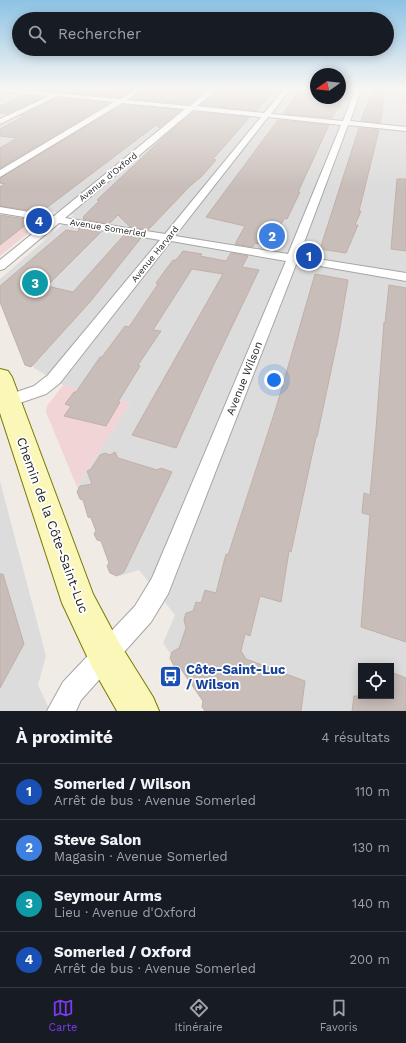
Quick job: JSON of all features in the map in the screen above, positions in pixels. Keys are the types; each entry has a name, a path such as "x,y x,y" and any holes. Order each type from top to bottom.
{"main road":[{"name":"Chemin de la Côte-Saint-Luc","path":"4,389 79,603 105,654 139,711"}],"street":[{"path":"0,174 88,121"},
{"name":"Avenue d'Oxford","path":"0,266 176,121"},
{"name":"Avenue Harvard","path":"4,389 40,390 54,379 262,121"},
{"path":"328,121 406,129"},
{"name":"Avenue Wilson","path":"61,711 72,691 143,614 160,586 346,123"},
{"name":"Avenue Somerled","path":"0,210 406,277"}],"shaded area":[{"path":"0,121 406,121 406,711 209,711 163,643 175,615 139,570 120,576 77,487 130,403 63,385 34,368 0,290 0,279 74,215 0,203"},
{"path":"0,216 37,222 40,223 0,256"},
{"path":"63,385 130,403 77,487 46,412 47,406"},
{"path":"0,481 46,656 38,685 50,711 0,711"}],"building":[{"path":"14,121 79,121 0,168 0,148 17,138 0,136 0,129"},
{"path":"95,121 167,121 159,128 156,125 41,212 0,206 0,187 5,184 0,183 0,178"},
{"path":"182,121 246,121 213,159 216,160 201,177 190,186 148,230 130,227 118,215 109,224 83,219 84,216 99,201 97,200"},
{"path":"277,121 329,125 298,192 300,192 287,219 285,218 281,224 272,246 255,243 253,247 235,244 245,226 206,217"},
{"path":"363,121 380,121 380,123"},
{"path":"359,128 379,130 359,211 361,211 355,225 358,225 346,253 320,249"},
{"path":"397,179 406,179 406,251 391,249"},
{"path":"0,215 32,220 0,245"},
{"path":"79,228 101,232 47,286 73,292 124,235 141,238 90,302 31,367 25,365 0,302 0,286 66,230 78,232"},
{"path":"183,251 202,254 200,256 226,261 231,253 248,256 242,267 259,270 176,448 132,435 223,274 192,269 153,330 161,331 138,365 140,366 118,402 120,402 106,426 64,416 71,406 65,404 74,392 76,392 100,357 102,357 125,326 129,327 158,284 156,283 173,260 176,260"},
{"path":"315,274 348,280 339,333 291,552 289,551 281,602 260,596 250,636 245,634 241,651 246,659 305,681 301,711 205,711 202,707 203,701 181,669 174,666 170,658 172,652 179,648 186,628 184,620 186,613 193,611 196,602 201,603 205,590 216,593 226,554 228,555 276,408"},
{"path":"389,285 406,288 406,642 361,627 370,515 362,513 364,493 370,495 384,322 385,323"},
{"path":"115,452 118,458 157,470 161,468 172,472 124,572 117,576 110,573 107,566 109,563 101,541 97,540 94,534 96,531 91,518 88,517 83,500 80,499 77,492 80,486 92,484 87,471 91,469 100,455 105,453 110,455"},
{"path":"0,574 3,574 24,644 0,688"},
{"path":"394,673 406,678 406,711 352,711 354,696 358,696 358,699 394,699"}],"place":[{"name":"Somerled / Oxford","path":"39,221"},
{"name":"Steve Salon","path":"272,236"},
{"name":"Somerled / Wilson","path":"309,256"},
{"name":"Seymour Arms","path":"35,283"},
{"name":"Côte-Saint-Luc / Wilson","path":"171,676"}]}
